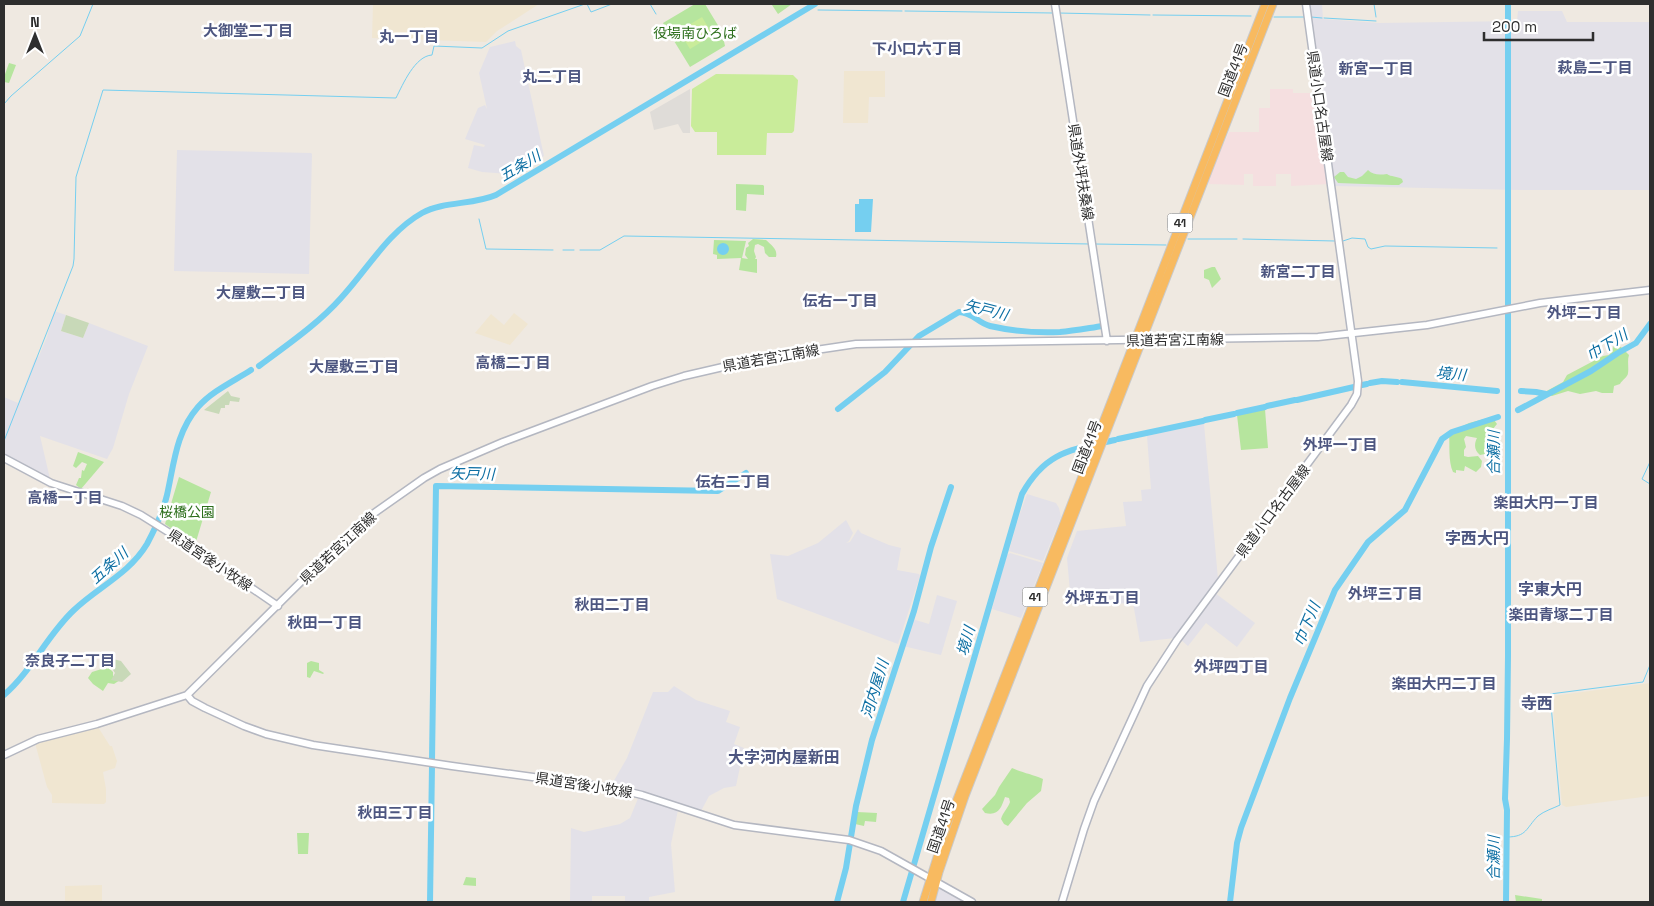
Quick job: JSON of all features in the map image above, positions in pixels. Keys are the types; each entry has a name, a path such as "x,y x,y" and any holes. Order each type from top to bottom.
{"highway":[{"name":"国道41号","path":"1138,341 1265,4"},
{"name":"国道41号","path":"931,902 933,880 947,825 1273,4"},
{"name":"国道41号","path":"923,902 933,880"}],"main road":[{"name":"県道外坪扶桑線","path":"1054,4 1107,341"},
{"name":"県道小口名古屋線","path":"1062,902 1090,811 1151,679 1177,640 1353,402 1358,386 1306,4"},
{"name":"県道若宮江南線","path":"4,755 38,739 99,723 187,696 360,523 424,478 470,455 652,386 708,370 797,352 856,344 1303,338 1351,334 1427,325 1514,308 1650,290"},
{"name":"県道宮後小牧線","path":"4,458 51,483 122,506 152,521 278,606"},
{"name":"県道宮後小牧線","path":"187,696 192,701 236,723 266,734 318,746 621,790 647,796 731,825 830,836 858,842 881,851 972,902"}],"shaded area":[{"path":"373,4 539,4 497,31 486,42 372,38"},
{"path":"1308,4 1322,4 1323,19 1379,23 1517,21 1518,11 1562,11 1567,22 1650,22 1650,190 1520,190 1335,186"},
{"path":"515,41 516,46 521,50 544,156 509,174 482,172 468,168 474,145 484,147 485,145 465,139 478,108 485,105 487,109 479,73 490,47"},
{"path":"844,71 885,71 885,97 869,97 868,123 843,123"},
{"path":"690,89 690,133 683,133 678,124 654,130 650,112"},
{"path":"1270,89 1293,89 1293,93 1315,93 1329,184 1291,186 1291,174 1276,174 1276,186 1253,186 1253,174 1244,174 1244,185 1209,184 1208,181 1229,132 1259,132 1259,108 1270,108"},
{"path":"177,150 311,153 309,274 174,271"},
{"path":"54,311 66,315 61,331 83,338 89,323 148,346 129,394 113,448 107,459 40,436 51,483 4,458 4,397 18,403 35,359 39,356 47,337"},
{"path":"514,313 528,324 510,345 475,333 491,314 504,325"},
{"path":"1204,424 1218,579 1175,638 1140,642 1133,603 1072,605 1067,558 1077,531 1126,526 1123,502 1142,501 1141,490 1151,489 1147,436"},
{"path":"1027,494 1056,503 1059,508 1061,517 1043,561 1009,551"},
{"path":"846,520 853,533 846,543 850,542 858,529 861,533 901,548 897,570 919,574 920,576 898,644 777,599 770,554 788,556 818,543"},
{"path":"1010,553 1043,563 1021,618 992,609 1007,555"},
{"path":"1215,593 1255,623 1237,647 1206,623 1188,646 1180,639"},
{"path":"937,595 957,601 941,655 903,646 912,619 929,624"},
{"path":"1650,683 1650,796 1566,807 1562,805 1552,696"},
{"path":"674,686 696,700 730,711 726,722 740,727 734,744 744,748 736,786 724,788 709,796 700,813 648,794 612,784 627,758 653,692 668,692"},
{"path":"98,727 110,746 112,746 117,761 115,768 103,772 106,802 104,804 52,803 52,795 47,787 35,743"},
{"path":"639,796 678,810 671,844 675,892 649,897 649,902 625,902 625,896 592,896 592,902 570,902 571,828 584,832 620,824 630,818"},
{"path":"102,885 102,902 65,902 65,886"},
{"path":"940,886 969,902 935,902"}],"green space":[{"name":"役場南ひろば","path":"695,4 705,4 722,32 725,46 690,67 663,23"},
{"path":"792,4 778,14 772,5"},
{"path":"702,17 713,35 690,49 679,31"},
{"path":"9,63 16,65 9,83 4,82 4,77"},
{"path":"716,74 793,75 798,80 794,131 792,133 767,133 766,155 717,155 717,132 695,132 691,126 692,89"},
{"path":"1368,170 1374,174 1387,174 1400,178 1403,182 1399,185 1338,183 1334,177 1340,172 1344,172 1348,177 1356,179"},
{"path":"736,184 763,185 764,195 747,194 746,211 736,210"},
{"path":"753,239 766,240 774,247 776,252 776,257 769,257 765,253 764,247 758,244 755,245 757,273 739,270 741,258 717,259 717,255 713,254 714,240 746,241 742,258 748,259 745,255 746,248"},
{"path":"1215,267 1221,279 1212,288 1209,280 1204,278 1204,270"},
{"path":"66,315 89,323 83,338 61,331"},
{"path":"1614,346 1621,347 1629,355 1628,374 1620,384 1614,386 1613,393 1596,391 1580,394 1568,391 1552,396 1543,393 1563,382 1567,375 1603,356 1609,355"},
{"path":"228,391 231,396 240,398 239,402 230,401 229,405 221,408 219,414 204,410"},
{"path":"1265,409 1268,448 1241,450 1237,415"},
{"path":"1492,417 1497,424 1489,438 1485,454 1480,455 1476,449 1477,438 1466,436 1464,439 1466,447 1464,456 1478,456 1482,461 1481,467 1476,472 1465,466 1464,471 1456,470 1456,473 1453,472 1451,468 1449,433 1469,423"},
{"path":"78,452 104,462 81,489 76,485 79,478 81,478 82,470 84,471 87,464 82,462 76,468 73,466"},
{"name":"桜橋公園","path":"179,477 211,492 195,545 165,524"},
{"path":"113,659 121,661 131,674 122,682 111,680 115,673 109,664"},
{"path":"311,661 319,663 319,670 323,674 314,671 310,678 307,677 307,663"},
{"path":"108,667 113,672 113,676 120,680 114,684 108,683 103,691 88,678 92,672"},
{"path":"1012,768 1043,779 1041,791 1027,803 1008,826 1001,819 1010,802 1009,798 1005,797 1001,808 996,812 985,813 982,809 995,795"},
{"path":"857,812 877,813 876,822 865,821 864,826 855,824"},
{"path":"297,833 309,833 308,854 298,854"},
{"path":"466,877 476,878 476,886 463,885"},
{"path":"1515,895 1542,899 1542,902 1516,902"}],"water":[{"path":"859,199 873,199 871,232 855,232 855,204 859,204"},
{"path":"725,243 728,244 728,254 721,255 718,254 717,247 718,244"}],"waterway":[{"path":"4,104 80,36 93,4"},
{"path":"4,441 73,266 76,177 103,90 396,98 415,65 420,60 432,55 434,46 482,48 508,31 585,4"},
{"path":"587,4 591,12 612,4"},
{"path":"650,4 656,14"},
{"name":"五条川","path":"259,366 302,334 332,308 388,241 422,213 431,209 496,195 815,4"},
{"path":"1374,4 1376,17"},
{"name":"合瀬川","path":"1506,902 1508,4"},
{"path":"818,10 902,11"},
{"path":"905,11 1053,13"},
{"path":"1058,13 1150,15"},
{"path":"1153,15 1251,16"},
{"path":"1274,17 1304,17"},
{"path":"1311,17 1322,18"},
{"path":"1324,18 1376,21"},
{"path":"479,219 486,249 553,250"},
{"path":"580,250 600,250 624,236 1090,244"},
{"path":"1343,241 1352,238 1365,239 1368,247 1371,249 1385,246 1497,248"},
{"path":"1188,239 1237,239"},
{"path":"1243,239 1335,241"},
{"path":"1094,244 1166,245"},
{"path":"563,250 574,250"},
{"name":"矢戸川","path":"838,409 885,372 919,336 959,312 964,312 990,326 1025,331 1060,332 1103,326"},
{"name":"巾下川","path":"1518,410 1591,371 1636,343 1650,324"},
{"name":"五条川","path":"4,695 23,675 64,620 140,555 161,514 180,438 185,427 204,401 251,370"},
{"name":"境川","path":"1370,383 1382,381 1397,382"},
{"name":"境川","path":"1402,382 1497,391"},
{"name":"境川","path":"1362,385 1367,384"},
{"name":"境川","path":"1297,400 1354,387"},
{"name":"境川","path":"1521,391 1546,394"},
{"name":"境川","path":"1267,406 1295,400"},
{"name":"境川","path":"1237,413 1265,407"},
{"name":"境川","path":"1205,420 1234,414"},
{"name":"巾下川","path":"1230,902 1237,843 1241,828 1290,698 1335,590 1368,542 1405,510 1442,439 1452,432 1498,417"},
{"name":"境川","path":"1118,439 1203,421"},
{"name":"境川","path":"903,902 1022,494 1040,469 1050,461 1073,450 1115,440"},
{"path":"1650,462 1642,479 1650,484"},
{"name":"矢戸川","path":"432,760 436,486 718,491 746,473"},
{"name":"河内屋川","path":"837,902 846,868 856,806 872,740 914,611 931,547 951,487"},
{"path":"1507,837 1522,834 1538,816 1560,805 1550,694 1643,682 1650,665"},
{"name":"矢戸川","path":"430,902 432,766"}],"district":[{"name":"大御堂二丁目","path":"248,31"},
{"name":"丸一丁目","path":"409,37"},
{"name":"下小口六丁目","path":"917,49"},
{"name":"萩島二丁目","path":"1595,68"},
{"name":"新宮一丁目","path":"1376,69"},
{"name":"丸二丁目","path":"552,77"},
{"name":"新宮二丁目","path":"1298,272"},
{"name":"大屋敷二丁目","path":"261,293"},
{"name":"伝右一丁目","path":"840,301"},
{"name":"外坪二丁目","path":"1584,313"},
{"name":"高橋二丁目","path":"513,363"},
{"name":"大屋敷三丁目","path":"354,367"},
{"name":"外坪一丁目","path":"1340,445"},
{"name":"伝右二丁目","path":"733,482"},
{"name":"高橋一丁目","path":"65,498"},
{"name":"楽田大円一丁目","path":"1546,503"},
{"name":"字西大円","path":"1477,538"},
{"name":"字東大円","path":"1550,589"},
{"name":"外坪三丁目","path":"1385,594"},
{"name":"外坪五丁目","path":"1102,598"},
{"name":"秋田二丁目","path":"612,605"},
{"name":"楽田青塚二丁目","path":"1561,615"},
{"name":"秋田一丁目","path":"325,623"},
{"name":"奈良子二丁目","path":"70,661"},
{"name":"外坪四丁目","path":"1231,667"},
{"name":"楽田大円二丁目","path":"1444,684"},
{"name":"寺西","path":"1537,703"},
{"name":"大字河内屋新田","path":"784,757"},
{"name":"秋田三丁目","path":"395,813"}]}
